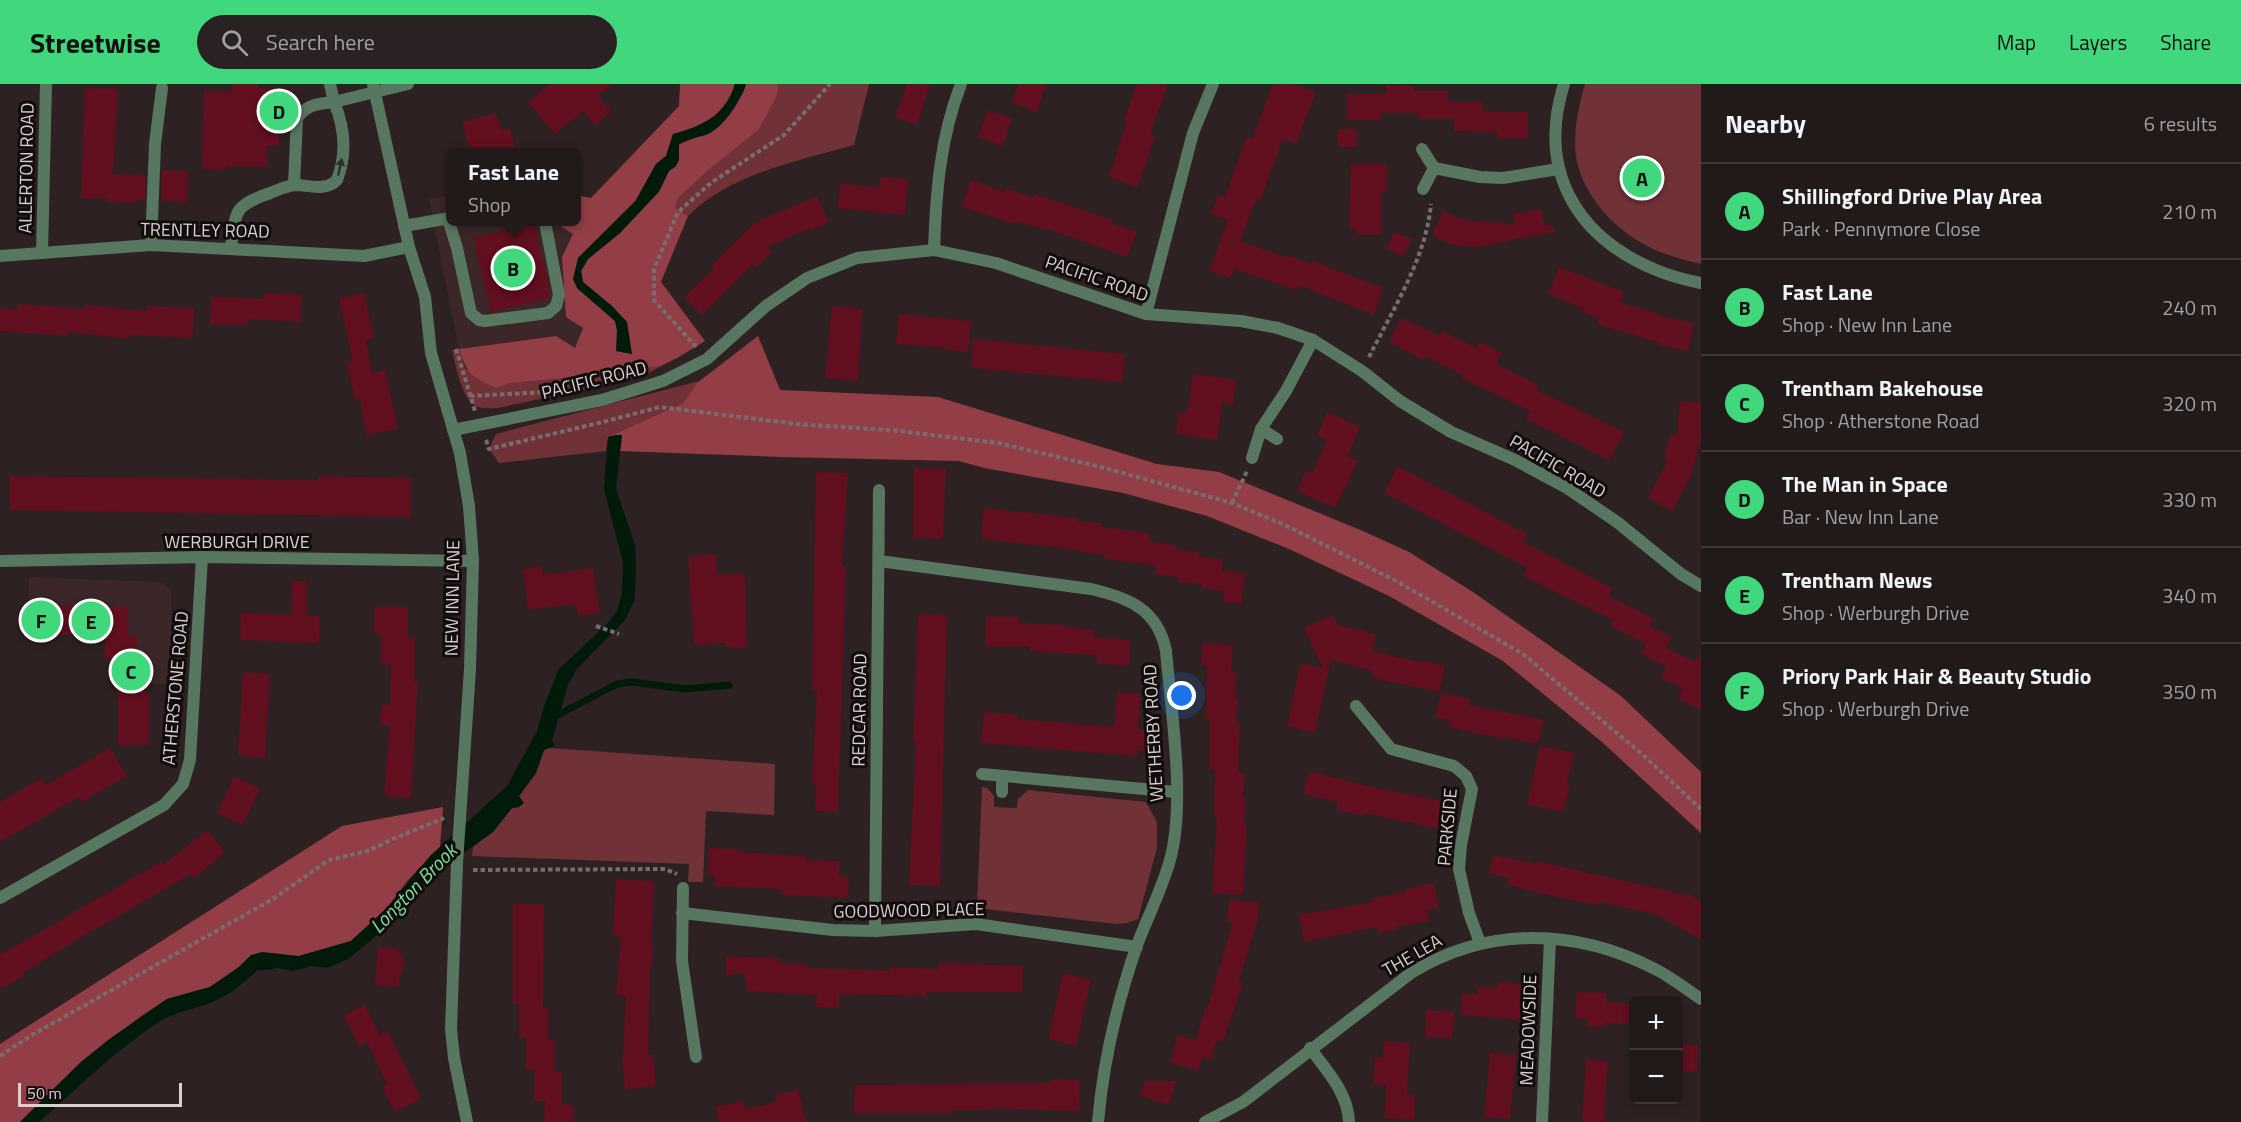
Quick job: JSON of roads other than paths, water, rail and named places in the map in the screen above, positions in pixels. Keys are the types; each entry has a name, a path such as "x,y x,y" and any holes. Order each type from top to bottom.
{"street":[{"name":"ALLERTON ROAD","path":"42,253 45,84"},
{"path":"231,248 234,225 241,206 250,200 294,185 326,186 337,180 344,147 344,131 330,84"},
{"path":"294,185 297,118 302,111 312,104 334,102 374,88 408,84"},
{"path":"934,250 940,154 952,106 961,84"},
{"path":"1146,314 1193,133 1213,84"},
{"path":"1564,84 1555,133 1558,169 1570,199 1589,227 1626,255 1647,266 1701,283"},
{"path":"151,245 155,144 162,88"},
{"name":"NEW INN LANE","path":"374,88 409,247 425,297 432,353 453,430 469,506 473,561 470,669 457,867 451,1029 464,1121"},
{"path":"1422,149 1434,168 1480,177 1503,178 1558,169"},
{"path":"1427,194 1434,168"},
{"path":"404,226 446,219"},
{"path":"451,226 471,313 484,321 548,313 556,306 559,295 545,226"},
{"name":"TRENTLEY ROAD","path":"0,256 151,245 364,256 409,247"},
{"name":"PACIFIC ROAD","path":"453,430 602,400 663,381 707,359 766,306 807,279 857,258 934,250 996,263 1146,314 1241,321 1278,328 1313,340 1362,371 1400,401 1451,432 1515,460 1567,488 1617,522 1682,574 1701,586"},
{"path":"1252,458 1261,429 1286,391 1313,340"},
{"path":"1261,429 1277,439"},
{"name":"REDCAR ROAD","path":"875,931 879,490"},
{"name":"WERBURGH DRIVE","path":"0,561 202,557 473,561"},
{"name":"ATHERSTONE ROAD","path":"0,898 164,805 183,784 190,760 202,557"},
{"name":"WETHERBY ROAD","path":"879,561 1091,589 1110,594 1145,611 1163,634 1177,775 1176,820 1170,859 1137,947 1101,1080 1098,1122"},
{"name":"PARKSIDE","path":"1356,706 1391,749 1454,766 1470,783 1471,796 1461,845 1459,869 1469,913 1480,943"},
{"path":"982,774 1176,792"},
{"path":"1002,776 1002,792"},
{"path":"682,888 682,961 696,1057"},
{"name":"GOODWOOD PLACE","path":"682,913 833,930 875,931 976,924 1137,947"},
{"name":"THE LEA","path":"1205,1122 1243,1102 1310,1048 1411,973 1434,959 1480,943 1511,938 1550,939 1575,941 1609,949 1656,969 1701,999"},
{"name":"MEADOWSIDE","path":"1542,1122 1550,939"},
{"path":"1310,1048 1342,1094 1349,1109 1349,1122"}],"water":[{"path":"735,84 746,84 727,118 710,133 679,144 679,160 676,166 669,171 659,191 620,233 588,259 581,271 583,282 627,322 632,354 616,351 615,321 577,288 573,279 578,258 636,201 656,164 666,156 673,134 712,118 725,104"},
{"name":"Longton Brook","path":"622,435 616,489 635,545 635,599 625,620 576,670 568,685 552,740 555,746 544,750 536,773 519,796 524,803 512,808 493,832 425,880 375,937 348,959 327,968 312,966 293,971 277,968 258,970 223,997 168,1017 144,1032 98,1069 39,1122 20,1122 81,1062 167,999 210,987 239,967 251,955 262,952 299,956 351,941 387,908 430,856 507,786 537,731 545,703 559,669 607,624 617,611 622,593 623,563 604,489 608,437"}],"waterway":[{"path":"552,718 617,684 632,682 686,689 729,685"}],"place":[{"name":"The Man in Space","path":"279,111"},
{"name":"Shillingford Drive Play Area","path":"1642,178"},
{"name":"Fast Lane","path":"513,268"},
{"name":"Priory Park Hair & Beauty Studio","path":"41,620"},
{"name":"Trentham News","path":"91,621"},
{"name":"Trentham Bakehouse","path":"131,671"}]}
